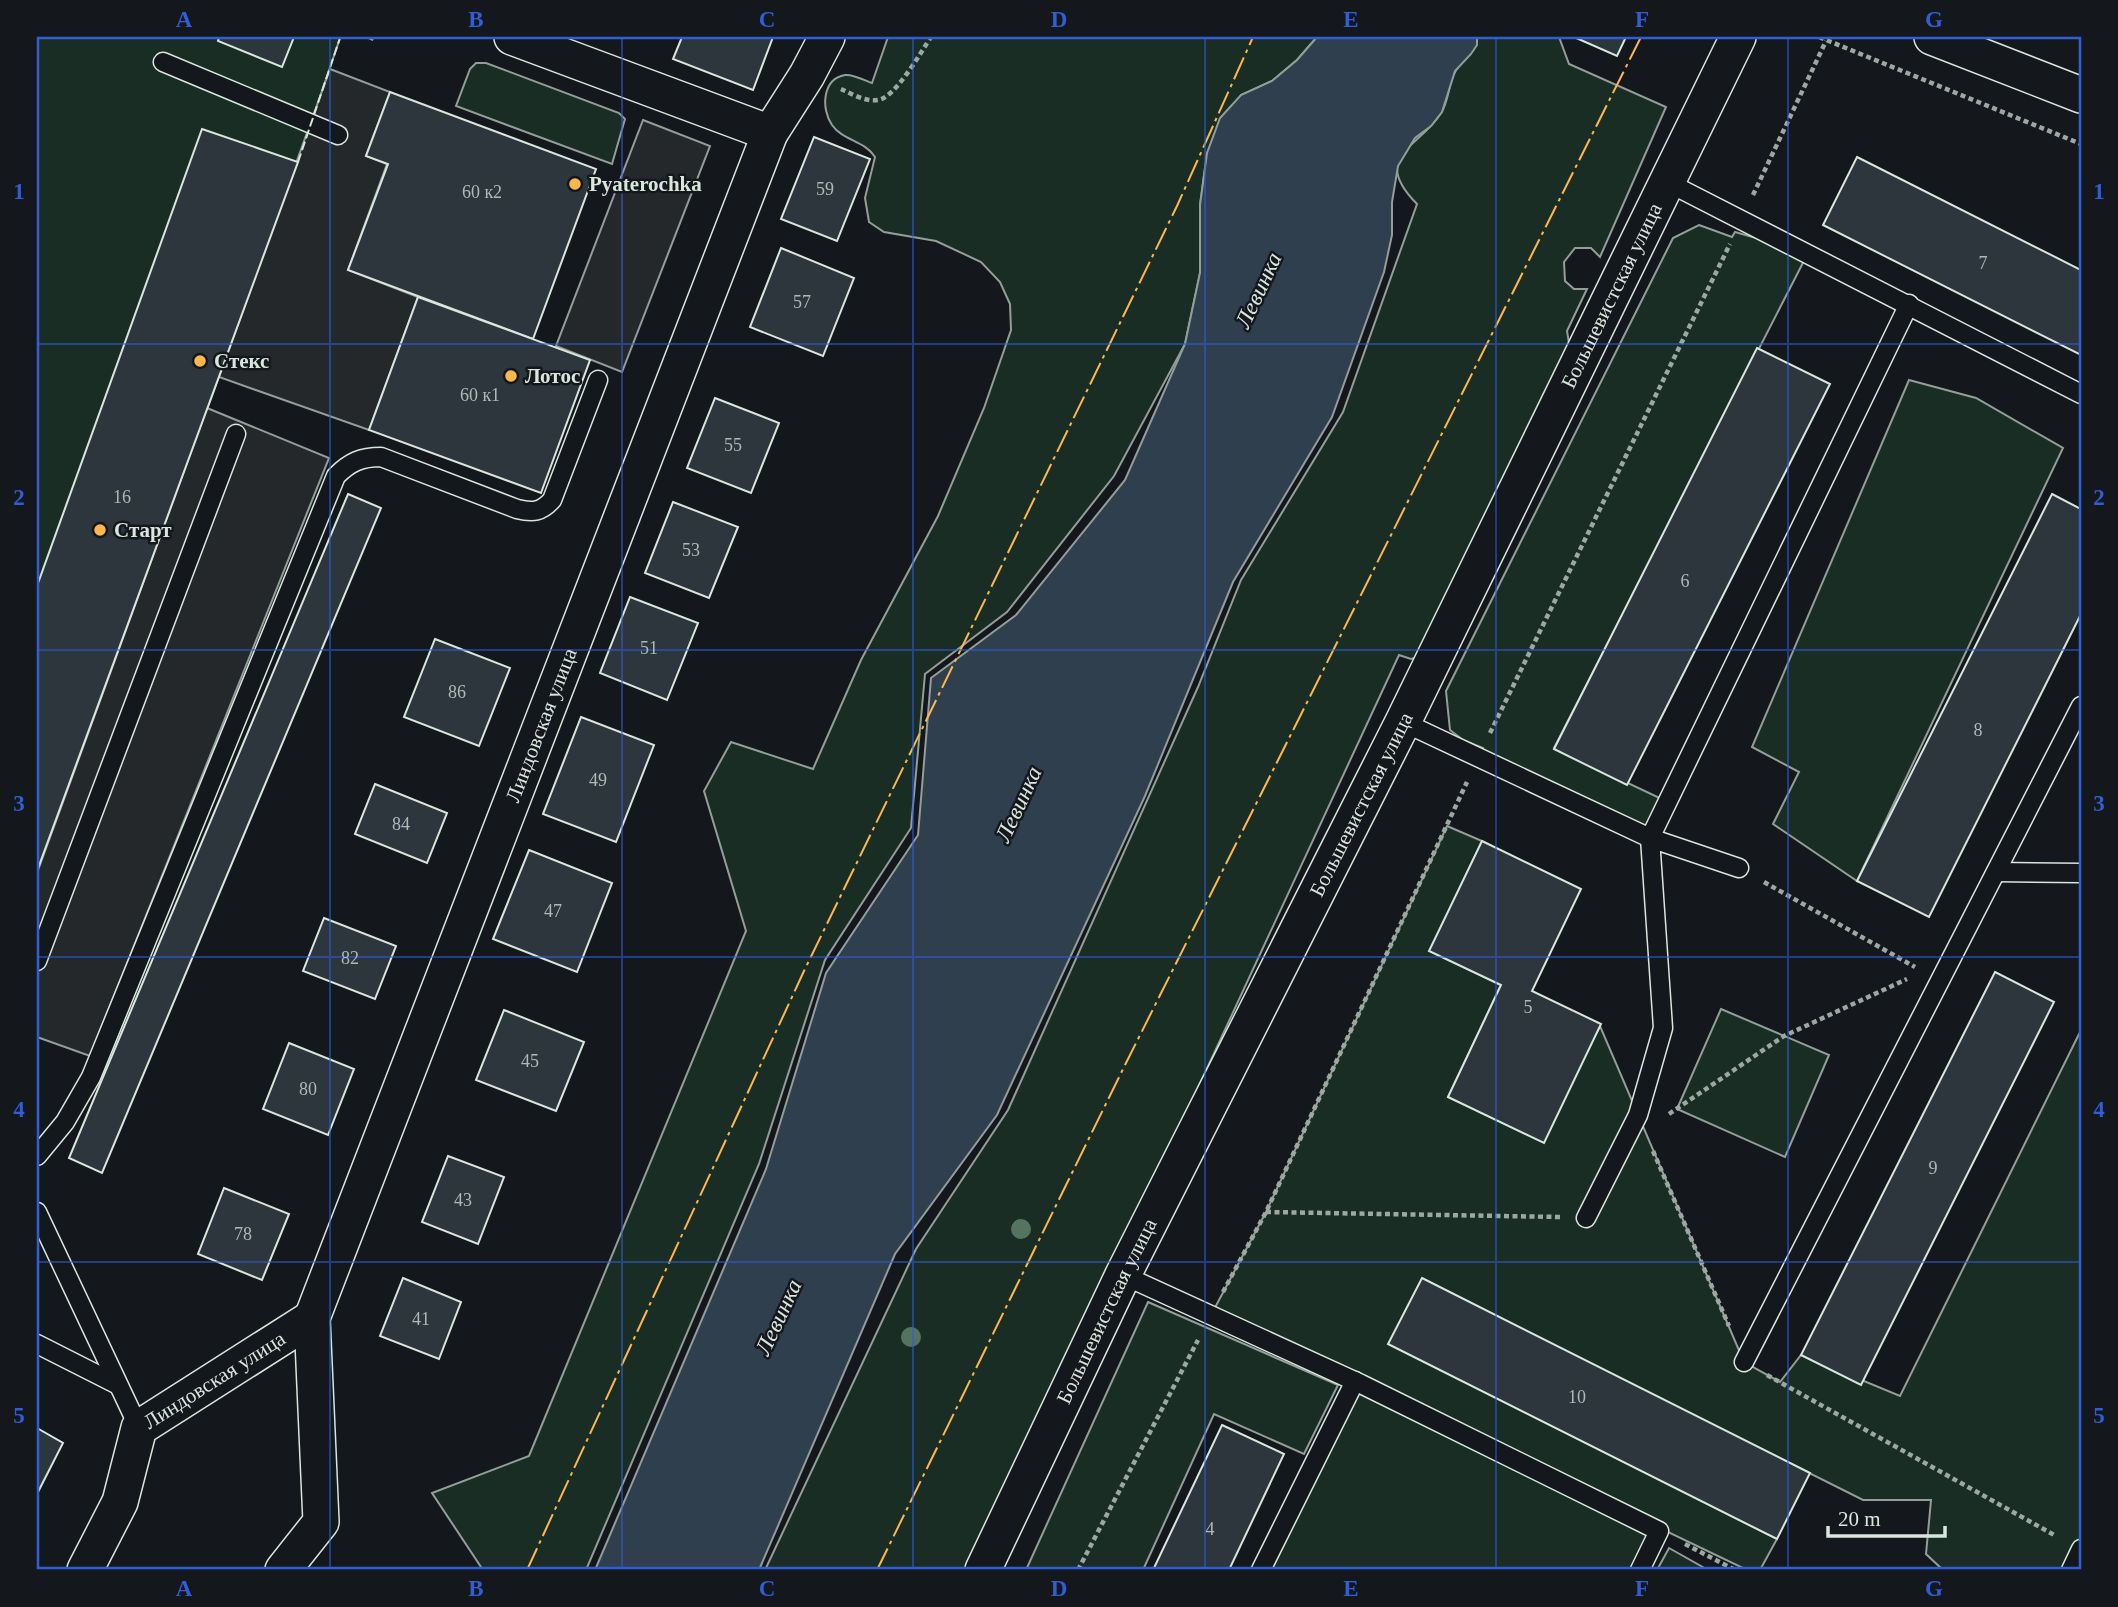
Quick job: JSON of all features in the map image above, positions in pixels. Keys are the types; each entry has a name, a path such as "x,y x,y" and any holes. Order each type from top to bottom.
{"street":[{"path":"512,37 596,51 770,133"},
{"name":"Линдовская улица","path":"283,1570 321,1522 312,1318 770,133 807,75 827,37"},
{"name":"Большевистская улица","path":"983,1570 1124,1275 1403,722 1665,181 1738,37"},
{"path":"1933,37 2081,95"},
{"name":"Линдовская улица","path":"85,1570 120,1502 138,1428 312,1318"}],"lane":[{"path":"163,62 338,135"},
{"path":"1665,181 2081,394"},
{"path":"1586,1218 1641,1123 1663,1028 1650,838 1909,304"},
{"path":"37,1156 65,1122 91,1077 336,476 349,464 365,457 381,457 517,509 531,512 544,509 552,500 598,380"},
{"path":"37,961 236,434"},
{"path":"1744,1362 2081,706"},
{"path":"1403,722 1650,838 1739,868"},
{"path":"1996,872 2081,873"},
{"path":"37,1212 138,1428"},
{"path":"1124,1275 1355,1381 1659,1531 1640,1570"},
{"path":"37,1344 118,1385"},
{"path":"1261,1570 1355,1381"},
{"path":"2071,1570 2081,1550"}],"path":[{"path":"807,75 867,100 883,99 893,91 931,37"},
{"path":"1819,37 2081,144"},
{"path":"1079,1570 1266,1212 1478,759 1826,41"},
{"path":"1739,868 1924,971 1784,1036 1641,1123 1744,1362 2081,1550"},
{"path":"1266,1212 1586,1218"},
{"path":"1659,1531 1735,1570"}],"green space":[{"name":"Старт","path":"37,37 340,38 298,162 37,871"},
{"path":"888,37 1317,37 1297,60 1272,81 1241,95 1207,153 1200,205 1200,273 1185,344 1114,476 1007,612 925,674 911,828 825,960 759,1164 586,1570 483,1570 432,1493 529,1456 746,931 704,791 731,742 813,769 861,660 938,516 984,408 1011,330 1010,304 1000,282 981,262 936,241 884,232 869,222 865,198 875,157 832,125 825,103 828,88 837,78 855,76 872,83"},
{"path":"1477,37 1559,37 1569,64 1666,107 1600,257 1591,248 1575,248 1564,262 1565,281 1574,289 1587,289 1567,331 1569,343 1422,656 1411,659 1399,655 1092,1316 969,1570 765,1570 916,1249 1008,1110 1198,687 1241,580 1343,412 1417,204 1403,187 1398,174 1398,163 1403,153 1441,113 1455,72 1475,48"},
{"path":"476,63 486,63 619,113 625,119 612,164 456,106 470,69"},
{"path":"1699,225 1732,237 1735,232 1808,253 1554,748 1668,802 1650,838 1478,759 1483,748 1463,740 1450,730 1446,691 1673,238"},
{"path":"1909,380 1976,398 2063,448 1857,881 1773,824 1799,772 1752,747"},
{"path":"1447,826 1482,841 1430,951 1501,985 1448,1097 1541,1141 1600,1026 1744,1362 1780,1382 1801,1355 1900,1396 2081,1030 2081,1551 2072,1570 1943,1570 1926,1554 1931,1500 1863,1500 1422,1279 1389,1344 1777,1539 1760,1570 1747,1570 1462,1433 1659,1531 1640,1570 1261,1570 1355,1381 1211,1315 1266,1212"},
{"path":"1721,1009 1829,1055 1785,1157 1677,1109"},
{"path":"1148,1302 1338,1385 1304,1454 1214,1414 1143,1570 1026,1570"},
{"path":"1669,1548 1708,1570 1657,1570"}],"shaded area":[{"path":"330,69 390,92 366,156 387,164 348,270 418,297 369,430 219,377"},
{"path":"643,120 710,146 622,372 556,346"},
{"path":"207,408 329,458 90,1056 37,1037 37,873"}],"water":[{"name":"Левинка","path":"1317,37 1477,37 1477,45 1455,71 1442,112 1431,126 1415,138 1398,166 1392,202 1392,235 1384,272 1332,417 1233,582 1145,796 997,1115 895,1254 759,1570 595,1570 766,1169 826,973 918,835 931,678 1016,615 1125,480 1185,344 1200,273 1200,205 1207,153 1220,118 1241,95 1272,81 1297,60"}],"building":[{"path":"219,37 294,37 282,67 218,41"},
{"path":"682,37 773,37 753,90 673,59"},
{"path":"1574,37 1626,37 1617,56"},
{"path":"390,92 596,169 533,339 348,270 388,164 366,156"},
{"path":"202,129 298,162 37,871 37,586"},
{"path":"814,137 870,159 837,241 781,219"},
{"path":"1857,157 2081,270 2081,355 1823,225"},
{"path":"781,248 854,278 823,356 750,327"},
{"path":"418,297 590,360 541,493 369,430"},
{"path":"1757,348 1830,384 1627,785 1554,749"},
{"path":"715,398 779,423 751,493 687,468"},
{"path":"348,494 381,508 102,1173 69,1158"},
{"path":"2052,494 2081,509 2081,614 1929,917 1857,881"},
{"path":"673,502 738,527 709,598 645,573"},
{"path":"630,597 698,623 667,700 600,673"},
{"path":"435,639 510,668 479,746 404,717"},
{"path":"581,717 654,745 616,842 543,814"},
{"path":"375,784 447,813 427,863 355,834"},
{"path":"1482,841 1581,889 1532,991 1601,1024 1544,1143 1448,1097 1501,985 1429,951"},
{"path":"529,850 612,883 577,972 493,939"},
{"path":"324,918 396,946 375,999 303,971"},
{"path":"1995,972 2054,1002 1861,1385 1801,1355"},
{"path":"504,1010 584,1042 556,1111 476,1080"},
{"path":"289,1043 354,1069 328,1135 263,1109"},
{"path":"448,1156 504,1177 478,1244 422,1222"},
{"path":"224,1188 289,1214 262,1280 198,1254"},
{"path":"403,1278 461,1302 439,1359 380,1336"},
{"path":"1422,1278 1810,1473 1777,1539 1388,1344"},
{"path":"1222,1425 1284,1454 1229,1570 1153,1570"},
{"path":"37,1428 63,1443 37,1494"}],"fence":[{"path":"298,162 340,38 336,37"}],"power":[{"path":"527,1570 804,971 1177,206 1253,37"},
{"path":"877,1570 1125,1065 1641,37"}],"place":[{"name":"Pyaterochka","path":"575,184"},
{"name":"Стекс","path":"200,361"},
{"name":"Лотос","path":"511,376"},
{"name":"Старт","path":"100,530"}]}
